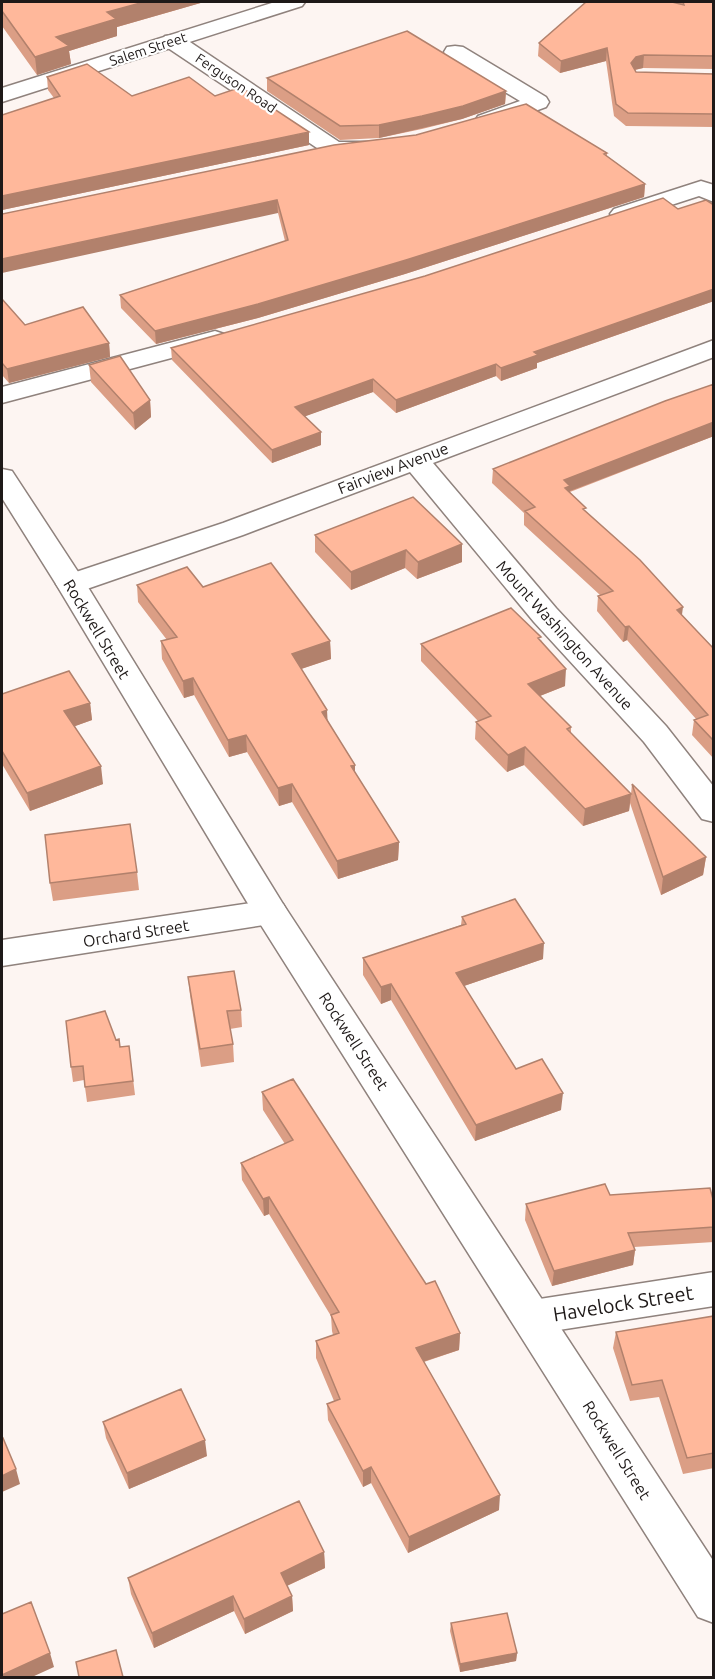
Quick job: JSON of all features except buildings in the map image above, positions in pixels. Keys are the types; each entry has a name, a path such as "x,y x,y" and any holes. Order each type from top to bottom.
{"street":[{"name":"Salem Street","path":"3,91 173,41 294,2"},
{"name":"Ferguson Road","path":"173,41 334,149"},
{"path":"455,52 538,102 461,128"},
{"path":"300,156 334,149 390,145"},
{"path":"602,220 707,191"},
{"path":"2,395 233,334"},
{"name":"Fairview Avenue","path":"70,584 233,529 714,348"},
{"name":"Mount Washington Avenue","path":"416,460 545,615 655,734 714,811"},
{"name":"Rockwell Street","path":"2,477 271,913 533,1317 714,1602"},
{"name":"Orchard Street","path":"2,953 271,913"},
{"name":"Havelock Street","path":"533,1317 714,1289"}]}
